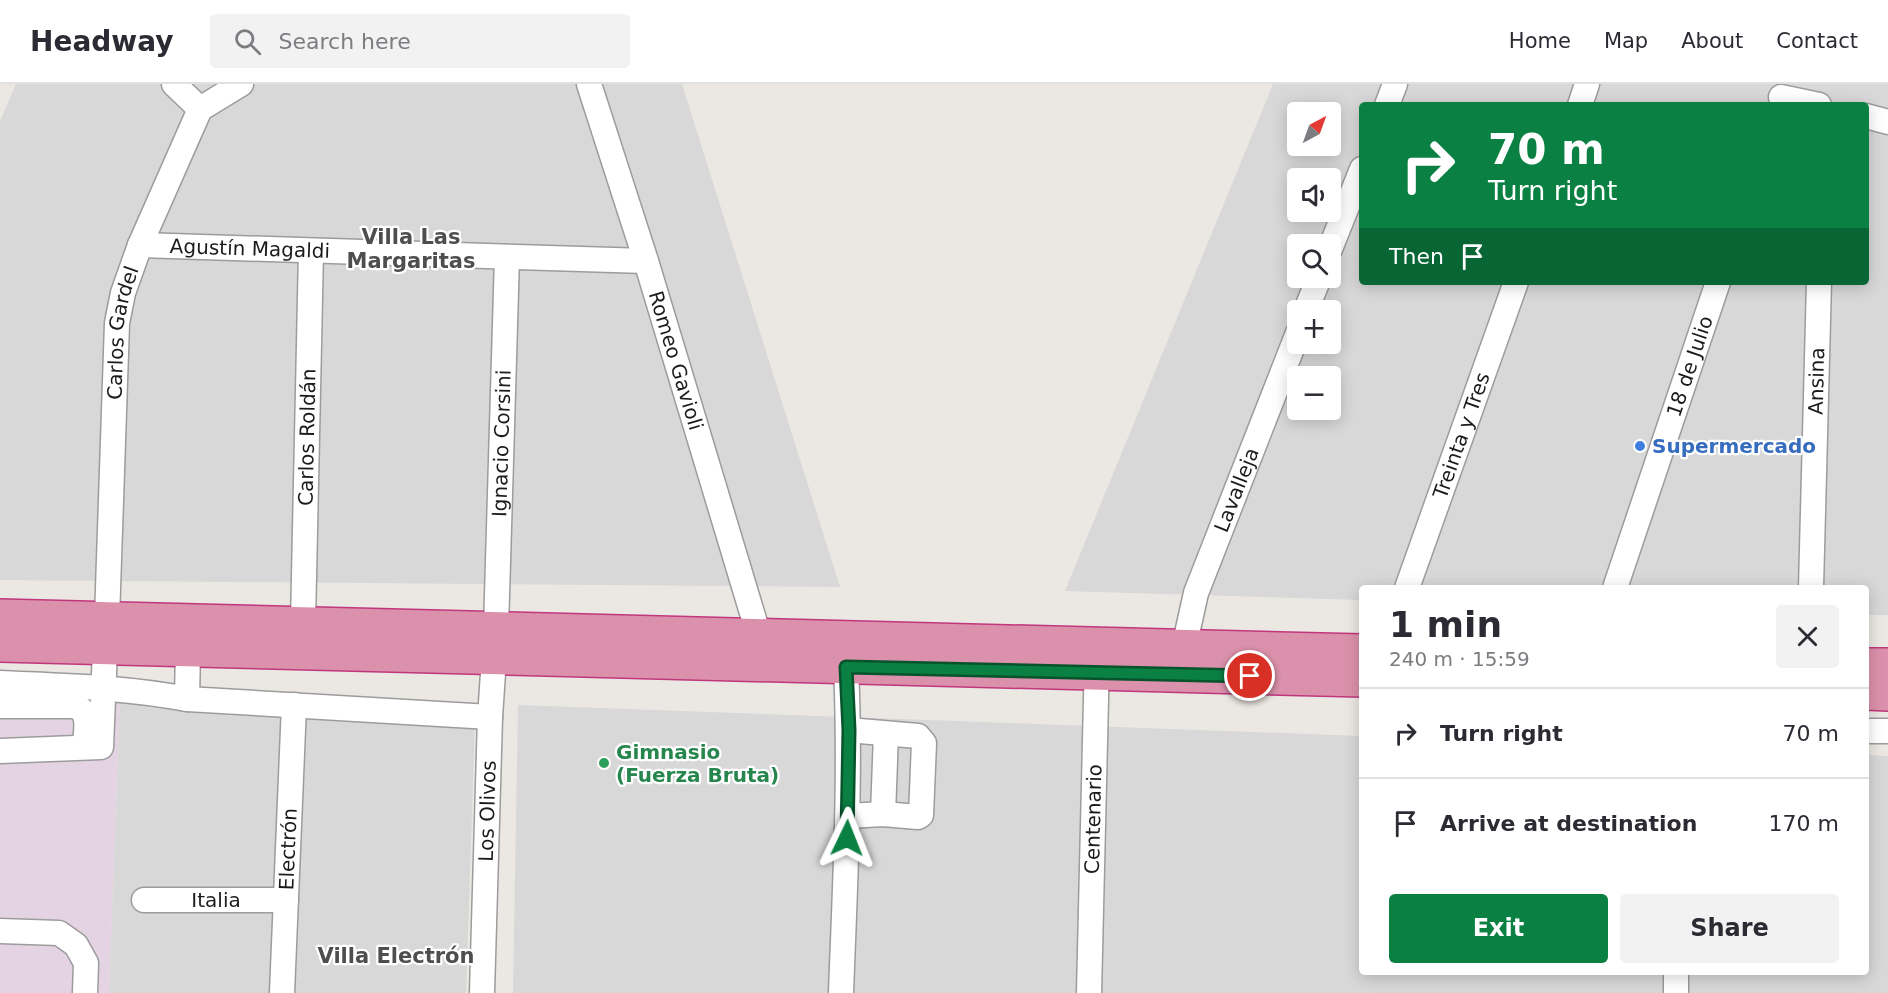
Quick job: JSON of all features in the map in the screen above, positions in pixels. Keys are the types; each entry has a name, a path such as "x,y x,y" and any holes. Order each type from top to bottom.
{"highway":[{"path":"0,616 188,649 759,636 1359,680"},
{"path":"0,645 106,634 303,623 495,643 846,667 1097,659 1184,647 1359,651"},
{"path":"1869,665 1888,665"},
{"path":"1869,693 1888,694"}],"street":[{"path":"174,84 200,109 241,84"},
{"name":"Romeo Gavioli","path":"589,84 646,261 759,636"},
{"path":"1388,102 1395,84"},
{"path":"1581,102 1587,84"},
{"path":"1823,84 1824,102"},
{"path":"1781,95 1808,102"},
{"name":"Carlos Gardel","path":"85,747 101,747 117,323 123,293 140,245 200,109"},
{"path":"1869,117 1888,122"},
{"path":"1336,234 1359,176"},
{"name":"Agustín Magaldi","path":"140,245 646,261"},
{"name":"Carlos Roldán","path":"303,623 311,251"},
{"name":"Ignacio Corsini","path":"495,643 507,257"},
{"name":"Treinta y Tres","path":"1408,585 1515,285"},
{"name":"18 de Julio","path":"1616,585 1717,285"},
{"name":"Ansina","path":"1811,585 1819,285"},
{"name":"Lavalleja","path":"1184,647 1196,593 1290,354"},
{"name":"Los Olivos","path":"482,993 490,717 495,643"},
{"path":"187,699 188,649"},
{"name":"Centenario","path":"1089,993 1097,659"},
{"path":"841,993 848,816 849,730 846,667"},
{"path":"0,683 104,687 187,699 490,717"},
{"name":"Electrón","path":"282,993 294,705"},
{"path":"0,706 75,706 82,708 86,716 85,747 0,751"},
{"path":"848,816 883,814 918,817 923,812 924,743 918,736 849,730"},
{"path":"1869,731 1888,731"},
{"path":"883,814 886,734"},
{"name":"Italia","path":"144,900 286,900"},
{"path":"0,931 59,933 76,945 86,963 85,993"},
{"path":"1676,975 1676,993"}],"shaded area":[{"path":"16,84 682,84 840,587 0,580 0,121"},
{"path":"1273,84 1888,84 1888,615 1869,615 1869,585 1359,585 1359,600 1065,591"},
{"path":"0,691 120,695 109,993 0,993"},
{"path":"120,695 475,722 466,993 109,993"},
{"path":"518,705 1359,736 1359,975 1869,975 1869,755 1888,756 1888,993 513,993"}],"place":[{"name":"Supermercado","path":"1640,446"},
{"name":"Gimnasio (Fuerza Bruta)","path":"604,763"}],"district":[{"name":"Villa Las Margaritas","path":"411,249"},
{"name":"Villa Electrón","path":"396,956"}],"route":[{"path":"847,838 849,730 846,667 1250,676"}]}
